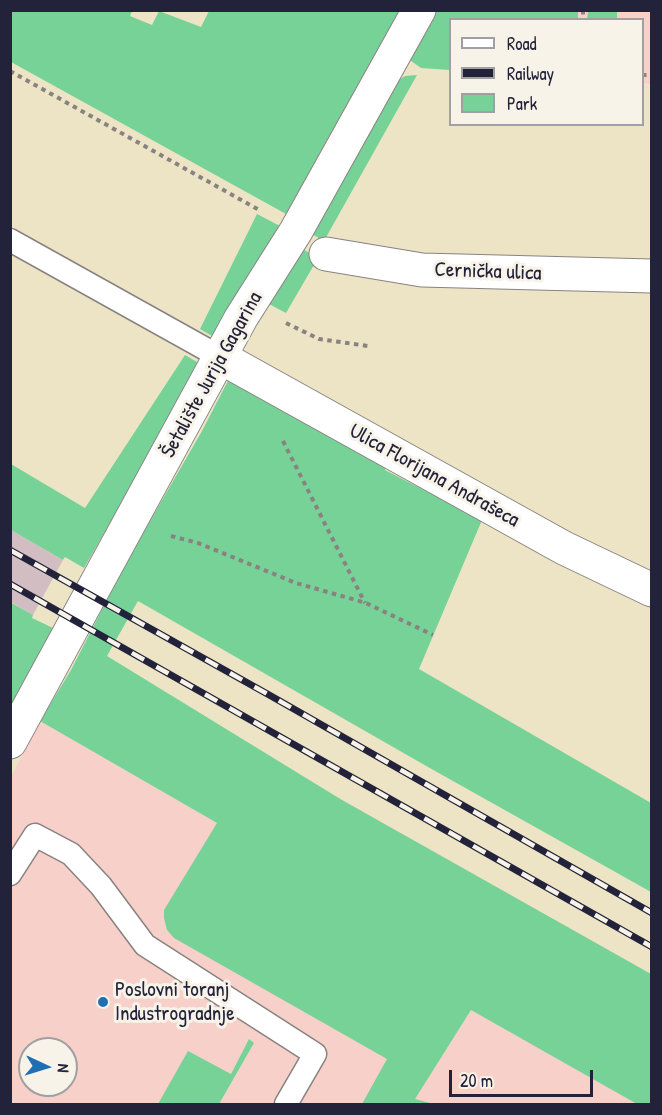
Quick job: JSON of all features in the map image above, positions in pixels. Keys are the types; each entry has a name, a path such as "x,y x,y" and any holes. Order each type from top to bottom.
{"street":[{"name":"Šetalište Jurija Gagarina","path":"10,741 220,357 296,231 419,10"},
{"name":"Cernička ulica","path":"326,254 422,270 651,276"},
{"name":"Ulica Florijana Andrašeca","path":"220,357 564,548 651,590"}],"lane":[{"path":"10,240 220,357"},
{"path":"10,874 35,836 71,854 101,886 145,945 315,1054 286,1104"}],"path":[{"path":"10,71 296,231"},
{"path":"249,306 319,339 368,346"},
{"path":"280,436 366,603"},
{"path":"118,547 172,536 198,543 296,583 366,603 433,635"}],"shaded area":[{"path":"457,10 651,11 651,84 644,83 644,18 452,18"},
{"path":"11,530 63,560 33,615 11,602"},
{"path":"40,721 217,823 342,800 651,974 651,1104 11,1104 11,777"}],"green space":[{"path":"11,10 132,11 130,16 152,25 159,11 201,27 209,11 399,11 286,214 11,62"},
{"path":"433,11 578,11 578,18 449,18 449,70 421,68 407,58"},
{"path":"588,11 617,11 617,18 587,18"},
{"path":"417,75 324,241 310,233 393,84 405,76"},
{"path":"257,214 280,226 217,337 212,336 200,329"},
{"path":"301,248 318,258 286,313 269,304"},
{"path":"185,355 197,362 200,367 84,568 65,557 63,560 11,530 11,464 85,508"},
{"path":"233,371 385,456 385,470 482,520 419,669 651,803 651,892 138,601 107,656 342,800 651,974 651,1104 637,1104 471,1010 415,1099 434,1104 362,1104 387,1059 174,938 167,930 164,910 217,823 40,721 71,670 128,559 202,431"},
{"path":"10,602 33,615 32,618 53,628 13,704 10,703"},
{"path":"249,1039 254,1043 219,1104 158,1104 188,1051 231,1074"}],"railway":[{"path":"10,550 652,913"},
{"path":"10,584 652,947"}],"place":[{"name":"Poslovni toranj Industrogradnje","path":"103,1002"}]}
